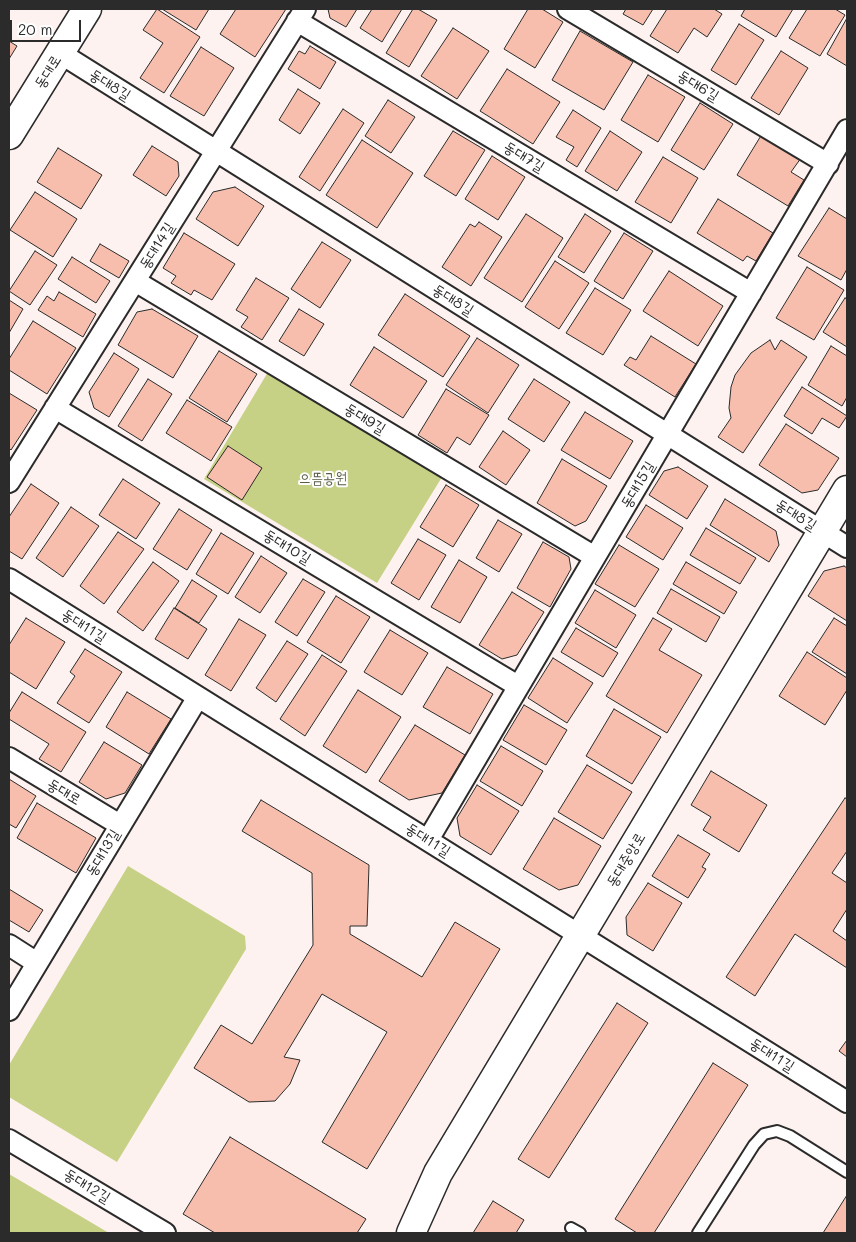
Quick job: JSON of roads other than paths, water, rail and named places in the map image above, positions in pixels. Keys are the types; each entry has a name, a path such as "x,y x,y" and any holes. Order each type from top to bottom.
{"street":[{"name":"동대로","path":"9,135 87,9"},
{"name":"동대6길","path":"568,9 828,164"},
{"name":"동대14길","path":"9,482 301,15"},
{"name":"동대7길","path":"301,15 751,293"},
{"name":"동대8길","path":"60,53 847,547"},
{"name":"동대15길","path":"428,840 847,130"},
{"name":"동대9길","path":"135,280 595,557"},
{"name":"동대10길","path":"55,408 518,686"},
{"name":"동대중앙로","path":"411,1233 438,1173 847,490"},
{"name":"동대11길","path":"9,579 847,1102"},
{"name":"동대13길","path":"9,1010 198,697"},
{"name":"동대로","path":"9,758 120,826"},
{"path":"9,945 37,963"},
{"name":"동대12길","path":"9,1140 165,1233"}],"lane":[{"path":"698,1233 754,1145 764,1134 777,1132 790,1136 847,1172"}],"park label":[{"name":"으뜸공원","path":"323,478"}]}
